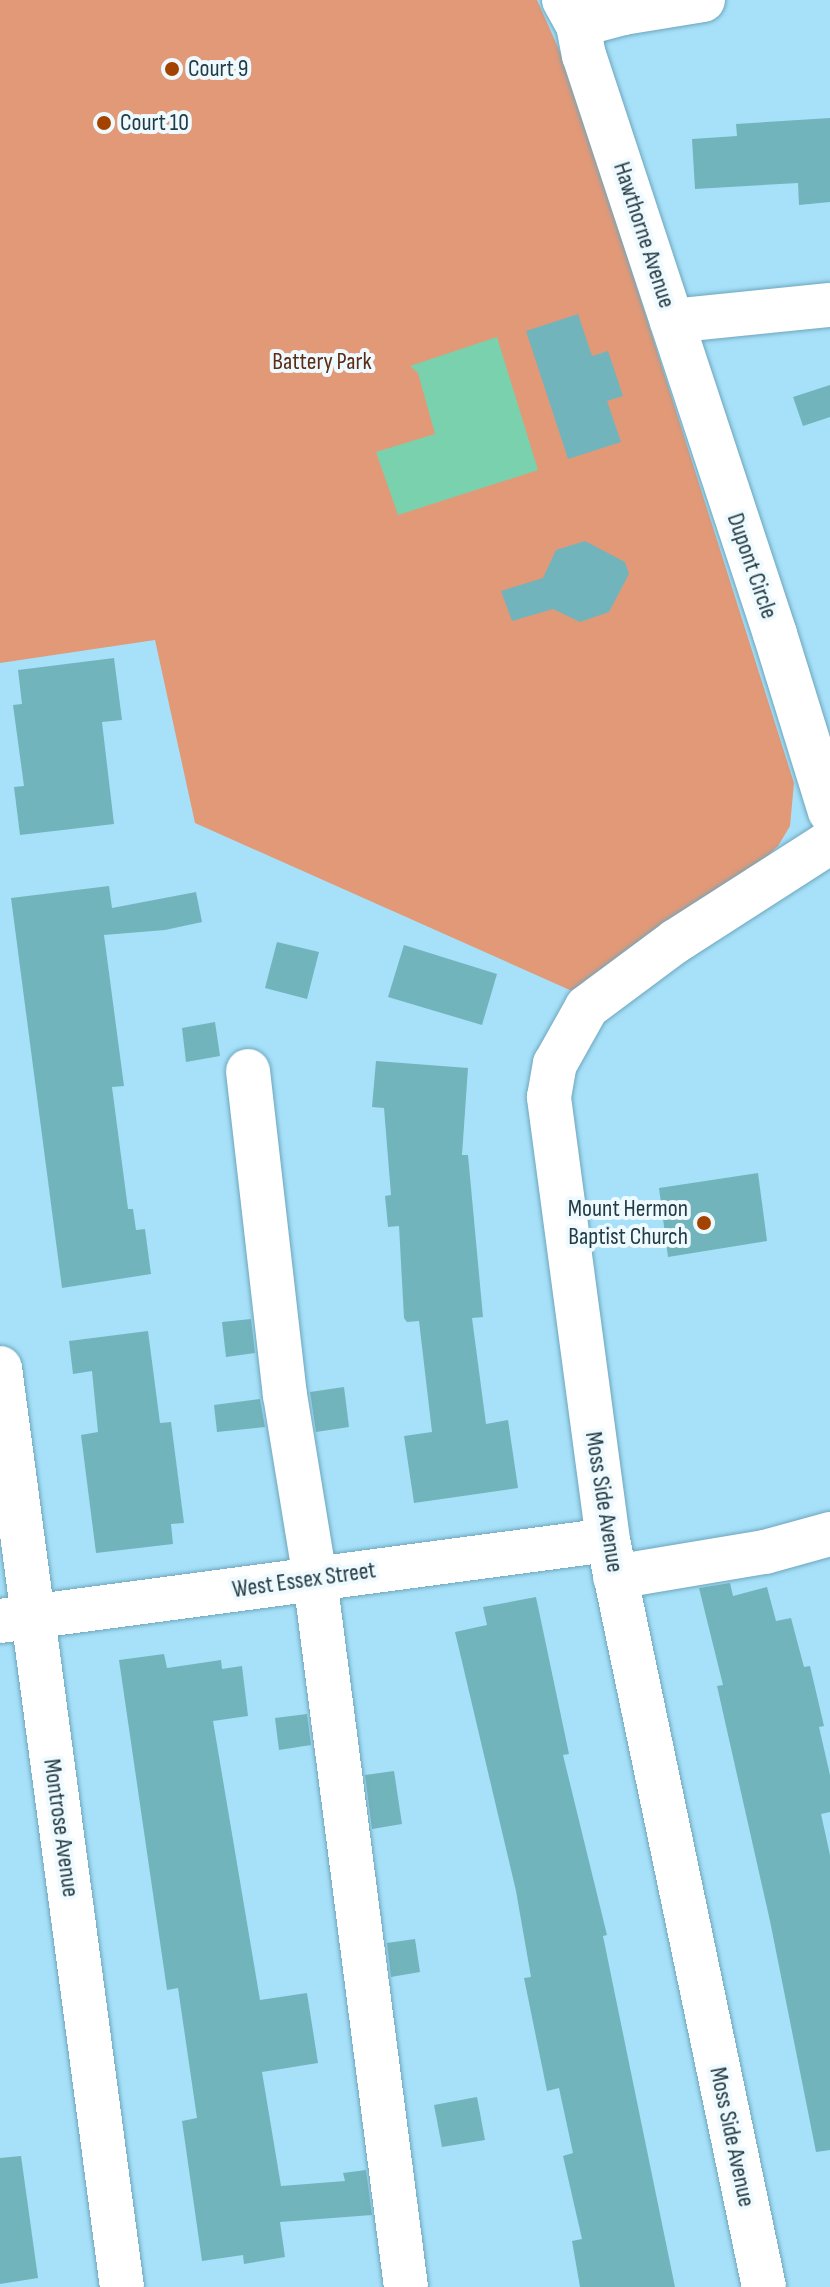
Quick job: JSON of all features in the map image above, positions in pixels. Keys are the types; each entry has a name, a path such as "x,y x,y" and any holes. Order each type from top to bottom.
{"street":[{"path":"571,13 703,0"},
{"name":"Hawthorne Avenue","path":"571,13 672,321 830,305"},
{"name":"Dupont Circle","path":"672,321 830,812"},
{"name":"Moss Side Avenue","path":"764,2287 612,1558 549,1097 555,1064 587,1007 676,941 830,842"},
{"path":"248,1071 285,1395 315,1579 406,2287"},
{"name":"Montrose Avenue","path":"0,1368 16,1619 122,2287"},
{"name":"West Essex Street","path":"16,1619 315,1579 612,1558 765,1552 830,1534"}],"green space":[{"name":"Battery Park","path":"0,0 537,0 568,70 794,783 790,826 778,846 758,865 581,995 195,823 155,640 0,663"}],"shaded area":[{"path":"497,337 538,470 398,515 376,452 435,434 418,373 410,366"}],"building":[{"path":"830,118 830,202 799,205 798,183 695,189 692,139 737,136 736,124"},
{"path":"578,314 592,356 608,351 623,396 607,401 621,442 568,459 526,331"},
{"path":"830,385 830,417 803,426 793,397"},
{"path":"585,541 625,562 629,574 609,612 580,622 553,609 512,621 501,591 543,578 556,550"},
{"path":"114,658 122,720 102,722 114,824 20,835 14,787 24,786 13,705 22,704 18,670"},
{"path":"109,886 112,908 196,892 202,922 165,930 104,935 124,1086 112,1087 128,1209 133,1209 136,1230 145,1229 151,1274 62,1288 11,898"},
{"path":"277,942 319,952 307,999 265,988"},
{"path":"404,945 497,974 482,1025 388,997"},
{"path":"215,1022 220,1056 186,1062 182,1028"},
{"path":"376,1061 468,1068 462,1155 468,1155 483,1317 472,1318 486,1424 508,1420 518,1488 414,1503 404,1436 432,1432 419,1321 407,1322 404,1318 399,1226 388,1227 385,1196 391,1195 384,1108 372,1107"},
{"name":"Mount Hermon Baptist Church","path":"758,1173 767,1241 668,1257 659,1188"},
{"path":"251,1319 255,1353 226,1357 222,1322"},
{"path":"148,1331 160,1423 171,1422 184,1523 171,1524 173,1544 96,1553 81,1435 98,1432 92,1371 73,1374 69,1341"},
{"path":"344,1387 349,1427 316,1432 310,1392"},
{"path":"260,1399 265,1427 217,1432 214,1405"},
{"path":"730,1583 733,1596 767,1587 776,1621 791,1618 804,1667 810,1666 824,1726 819,1727 830,1775 830,1812 821,1814 830,1855 830,2150 816,2152 770,1921 717,1686 723,1685 699,1588"},
{"path":"536,1597 569,1754 563,1755 607,1935 603,1936 675,2287 580,2287 572,2241 582,2239 563,2156 573,2153 559,2088 547,2091 524,1978 531,1977 516,1891 455,1632 487,1625 483,1607"},
{"path":"164,1654 167,1668 221,1660 222,1669 242,1666 248,1716 213,1721 260,2000 307,1993 318,2063 262,2072 281,2186 345,2181 343,2173 366,2170 372,2215 280,2222 285,2257 244,2264 243,2255 202,2261 182,2121 197,2118 178,1988 167,1990 119,1660"},
{"path":"307,1714 311,1745 279,1750 275,1718"},
{"path":"394,1771 402,1824 372,1829 365,1775"},
{"path":"415,1939 420,1972 391,1977 387,1943"},
{"path":"477,2097 485,2140 442,2147 434,2105"},
{"path":"21,2156 38,2278 0,2284 0,2158"}],"place":[{"name":"Court 9","path":"172,69"},
{"name":"Court 10","path":"104,123"},
{"name":"Mount Hermon Baptist Church","path":"704,1223"}]}
